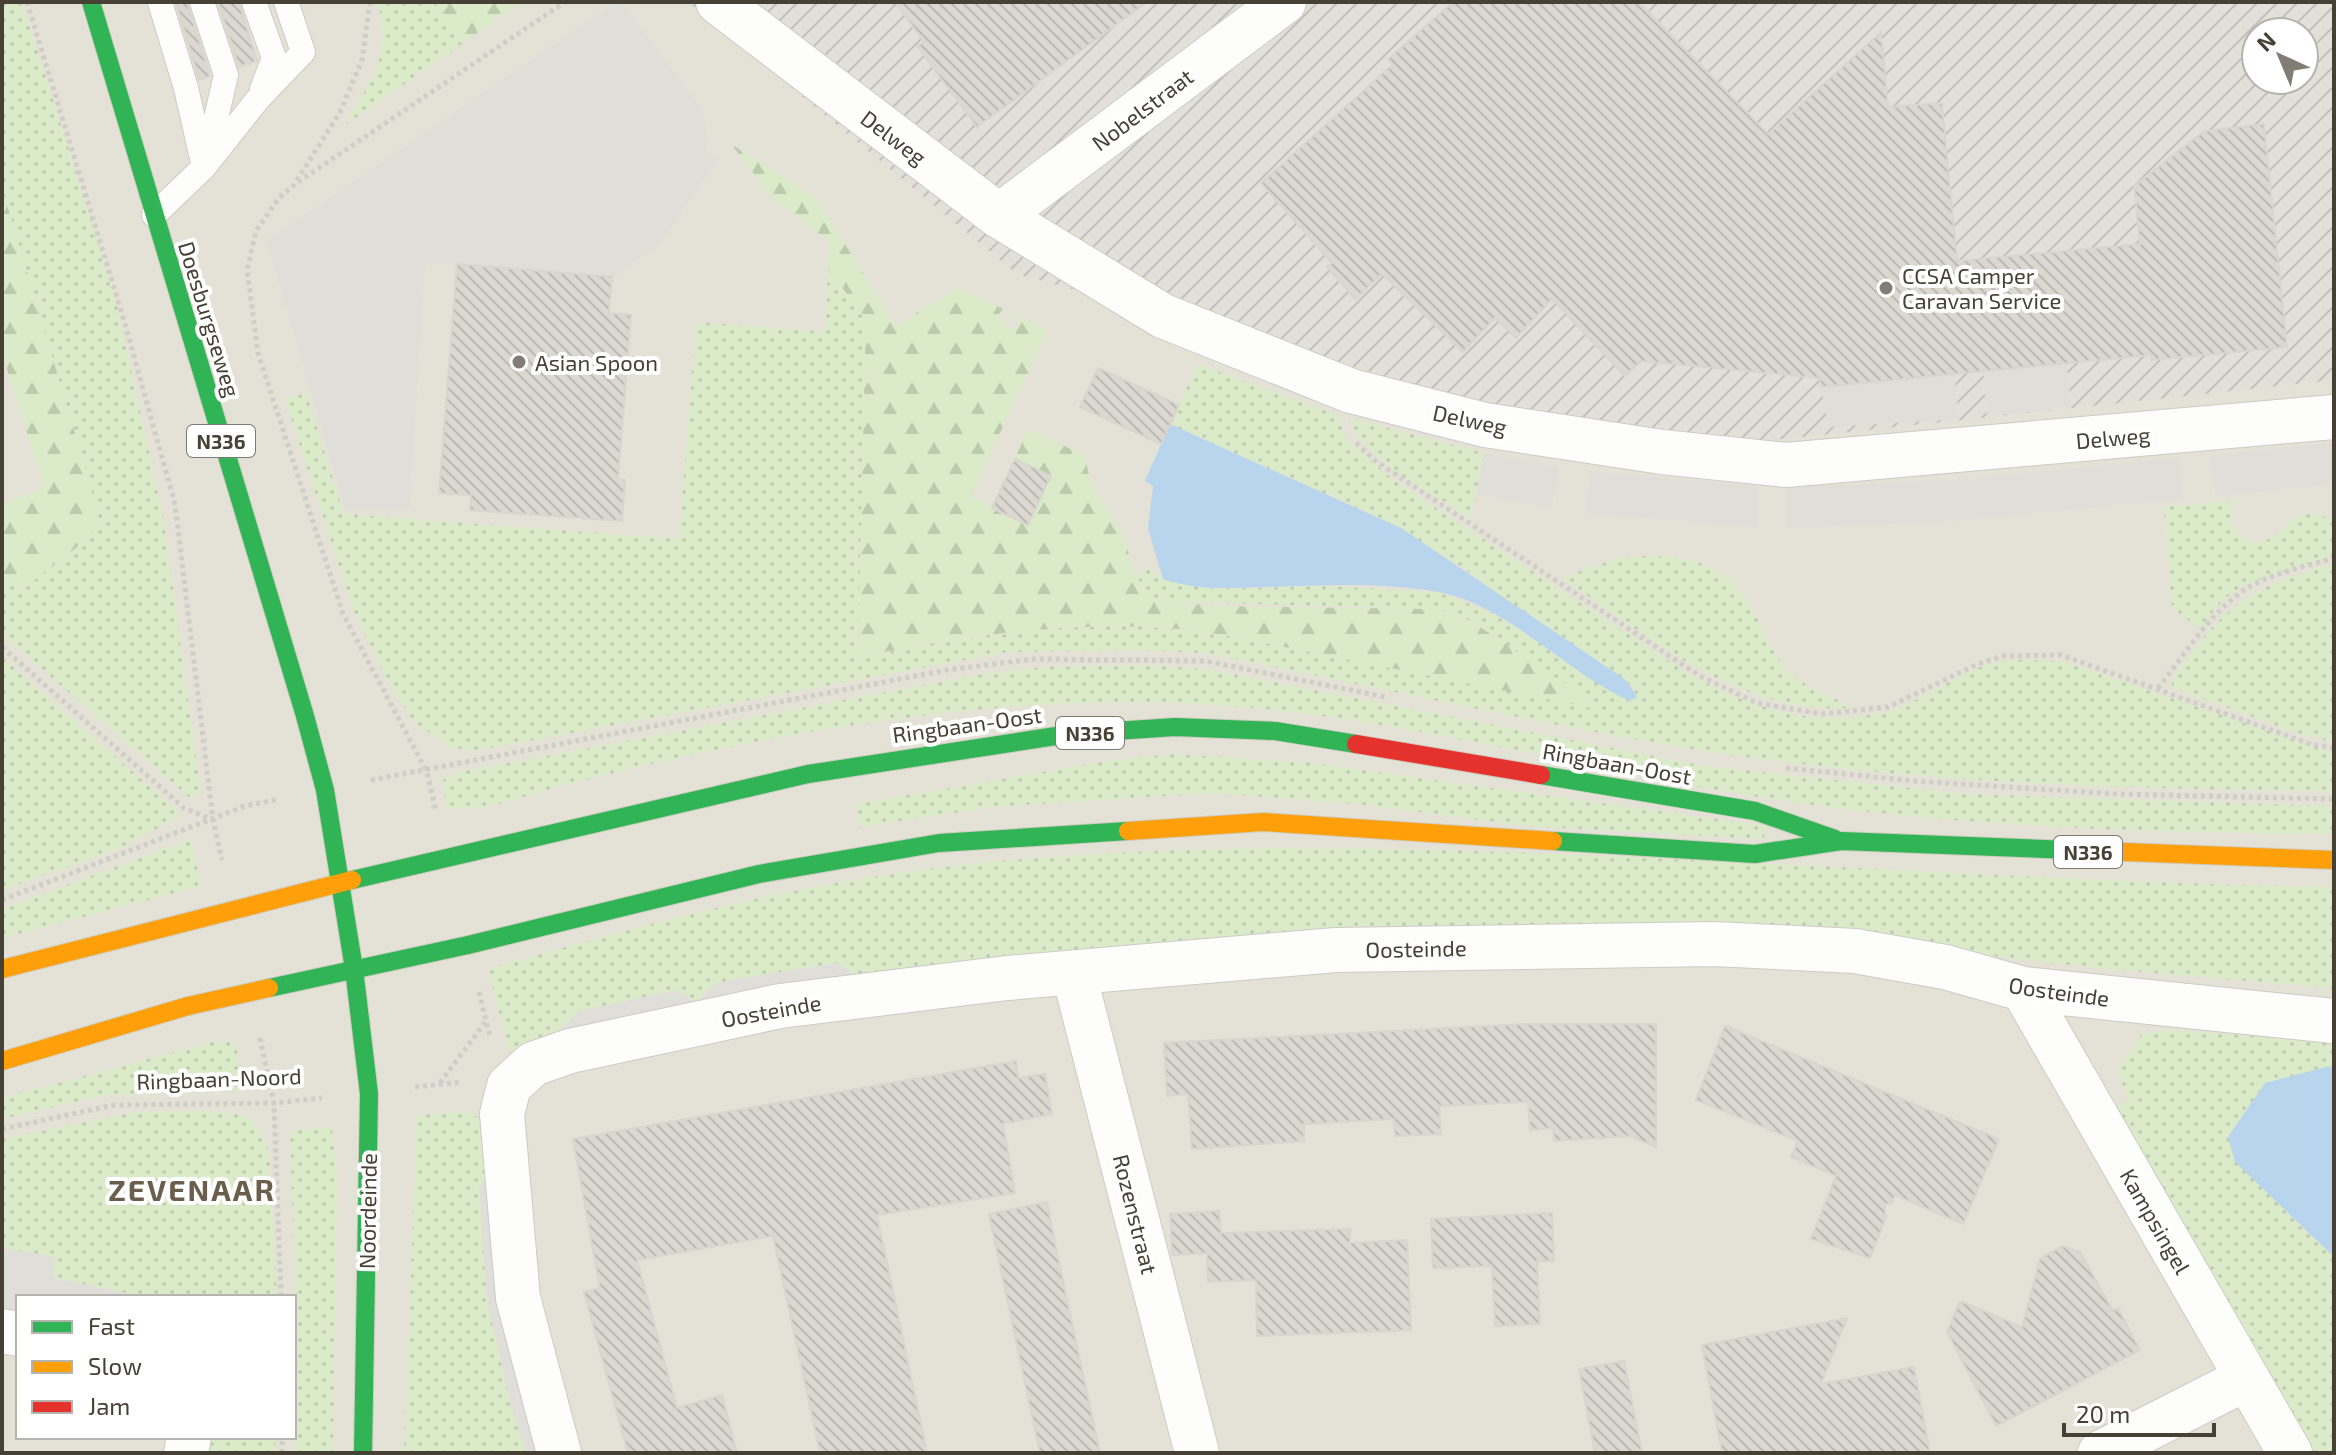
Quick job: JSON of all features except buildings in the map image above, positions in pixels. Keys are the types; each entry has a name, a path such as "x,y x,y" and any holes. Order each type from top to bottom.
{"main road":[{"name":"Doesburgseweg","path":"91,2 305,716 325,790 342,882"},
{"name":"Ringbaan-Oost","path":"342,882 808,774 1069,734 1175,727 1275,731 1396,749 1755,811 1841,841"},
{"name":"Ringbaan-Oost","path":"354,969 845,856 939,843 1119,829 1263,822 1755,854 1841,841 2334,860"},
{"path":"2,969 342,882"},
{"name":"N336","path":"342,882 354,969"},
{"path":"2,1061 188,1006 354,969"},
{"name":"Noordeinde","path":"354,969 369,1094 363,1453"}],"street":[{"name":"Delweg","path":"718,2 999,216 1163,316 1351,391 1485,425 1662,452 1786,465 2334,417"},
{"name":"Nobelstraat","path":"999,216 1284,2"},
{"name":"Oosteinde","path":"509,1086 533,1064 570,1051 780,1006 1007,978 1336,950 1715,944 1855,951 1945,967 2023,989 2334,1021"},
{"name":"Rozenstraat","path":"1074,974 1197,1453"},
{"name":"Kampsingel","path":"2023,989 2290,1453"},
{"path":"509,1086 502,1114 518,1298 559,1453"},
{"path":"2100,1453 2247,1378"}],"lane":[{"path":"160,2 186,88 204,167"},
{"path":"202,2 226,75 204,167"},
{"path":"254,2 274,58 258,99"},
{"path":"154,215 204,167 258,99 303,52 286,2"}],"path":[{"path":"27,2 125,324 175,504 213,820 232,908"},
{"path":"294,185 340,112 362,60 370,2"},
{"path":"447,857 427,772 343,614 258,353 247,270 256,231 278,199 294,185 565,2"},
{"path":"1351,391 1344,421 1348,432 1377,462 1700,676 1757,703 1822,714 1888,707 1978,664 2030,653 2061,655 2313,745 2334,748"},
{"path":"2158,688 2211,621 2240,593 2267,579 2334,558"},
{"path":"2,647 184,808 213,820"},
{"path":"2,900 213,820"},
{"path":"468,945 486,1021 509,1086"},
{"path":"250,992 274,1103 281,1295"},
{"path":"439,1084 486,1021"},
{"name":"Ringbaan-Noord","path":"2,1129 114,1105 274,1103 477,1081 509,1086"}],"shaded area":[{"path":"2,2 2334,2 2334,1453 2,1453"},
{"path":"616,2 621,2 703,111 708,154 718,159 659,245 612,277 425,262 409,510 345,508 267,241"},
{"path":"688,2 2334,2 2334,380 1662,452 1017,274"},
{"path":"2067,364 2071,408 1987,416 1983,371"},
{"path":"1954,374 1959,419 1828,427 1821,387"},
{"path":"2334,443 2334,484 2215,496 2211,456"},
{"path":"1484,454 1559,468 1552,508 1476,494"},
{"path":"2179,458 2182,499 1950,521 1787,528 1787,487 1958,480"},
{"path":"1590,472 1758,486 1757,527 1586,513"},
{"path":"838,963 855,976 701,1001 715,983"},
{"path":"677,990 696,1002 559,1031 579,1011"},
{"path":"493,1171 542,1453 527,1453 511,1406 487,1299 479,1187"},
{"path":"2,1248 55,1257 52,1278 136,1295 16,1295 16,1313 2,1311"}],"green space":[{"path":"2,2 22,2 115,295 164,522 200,788 196,796 189,797 2,634 2,585 27,586 91,536 99,514 2,188"},
{"path":"378,2 435,2 467,40 345,125 371,80 381,54"},
{"path":"435,2 521,2 467,40"},
{"path":"731,144 816,198 896,326 958,288 1003,309 997,316 1011,331 1021,322 1013,314 1048,330 970,497 1029,525 1051,477 1015,459 1028,429 1086,456 1090,479 1124,540 1142,588 1154,600 1213,606 1428,609 1451,612 1474,623 1606,711 1188,630 1093,626 1045,629 951,640 858,657 866,318 828,270 829,241 773,198"},
{"path":"2,188 99,514 91,536 27,586 2,585 2,505 44,487 2,353"},
{"path":"828,270 866,318 858,657 952,640 1046,629 1093,626 1188,630 1604,710 1474,623 1451,612 1159,601 1147,594 1137,574 1148,569 1163,579 1212,589 1322,586 1438,592 1490,612 1637,697 1632,686 1520,612 1465,569 1380,518 1170,424 1198,364 1337,415 1348,440 1391,478 1672,663 1749,702 1804,716 1862,716 1902,706 1989,664 2020,660 2063,661 2334,753 2334,791 1994,781 1825,767 1601,733 1206,653 1142,650 1008,652 474,751 451,747 415,723 386,678 354,612 285,399 306,393 344,514 679,539 696,322 826,332"},
{"path":"1349,418 1484,453 1471,518 1384,462 1357,434"},
{"path":"2232,501 2234,527 2242,537 2254,543 2270,539 2301,516 2315,514 2334,520 2334,555 2246,584 2224,599 2199,629 2172,607 2164,507"},
{"path":"1618,558 1681,558 1710,567 1723,575 1745,597 1787,670 1801,682 1851,708 1810,707 1770,699 1733,686 1662,647 1561,578"},
{"path":"2334,563 2334,742 2302,735 2171,687 2181,668 2209,632 2239,604 2291,576"},
{"path":"2,657 182,815 118,849 2,890"},
{"path":"1145,665 1206,669 1705,766 1965,794 2334,806 2334,834 2056,827 1917,817 1699,787 1459,739 1298,713 1217,705 1136,702 971,710 808,732 587,779 486,807 447,808 443,780 456,773 983,674 1044,667"},
{"path":"1171,754 1312,763 1767,826 1763,839 1528,826 1359,804 1211,793 993,807 859,827 857,804 1101,762"},
{"path":"191,839 201,886 2,938 2,909"},
{"path":"1274,848 1539,853 2201,884 2334,887 2334,988 2096,968 1707,923 1334,931 856,976 838,963 734,979 709,988 696,1002 677,990 579,1011 559,1031 531,1041 515,1053 509,1051 488,969 696,913 853,880 1044,857"},
{"path":"2173,1030 2334,1042 2334,1067 2326,1067 2292,1218 2334,1257 2334,1453 2309,1453 2116,1106 2129,1099 2117,1072 2142,1034"},
{"path":"213,1042 236,1042 242,1091 105,1095 2,1119 2,1098"},
{"path":"135,1112 230,1113 248,1119 260,1131 269,1154 277,1295 136,1295 51,1277 55,1257 2,1248 2,1139"},
{"path":"470,1112 490,1129 493,1171 479,1187 487,1299 511,1406 527,1453 404,1453 417,1115"},
{"path":"332,1127 337,1173 333,1453 295,1453 298,1370 290,1131"},
{"path":"206,1439 276,1439 275,1453 203,1453"}],"water":[{"path":"1170,424 1401,528 1626,680 1637,697 1630,701 1606,689 1489,610 1439,592 1353,585 1214,588 1163,579 1148,528 1153,486 1145,481"},
{"path":"2334,1067 2334,1257 2235,1162 2228,1137 2265,1083"}],"traffic: fast":[{"path":"91,2 305,716 325,790 354,969"},
{"path":"352,880 808,774 1069,734 1175,727 1275,731 1356,744"},
{"path":"1541,775 1755,811 1835,839"},
{"path":"269,988 468,945 759,874 939,843 1128,831"},
{"path":"1553,841 1755,854 1841,841 2124,852"},
{"path":"354,969 369,1094 363,1453"}],"traffic: slow":[{"path":"1128,831 1263,822 1553,841"},
{"path":"2124,852 2334,860"},
{"path":"2,969 352,880"},
{"path":"2,1061 188,1006 269,988"}],"traffic: jam":[{"path":"1356,744 1541,775"}],"place":[{"name":"CCSA Camper Caravan Service","path":"1886,288"},
{"name":"Asian Spoon","path":"519,362"}],"district":[{"name":"ZEVENAAR","path":"192,1189"}]}
